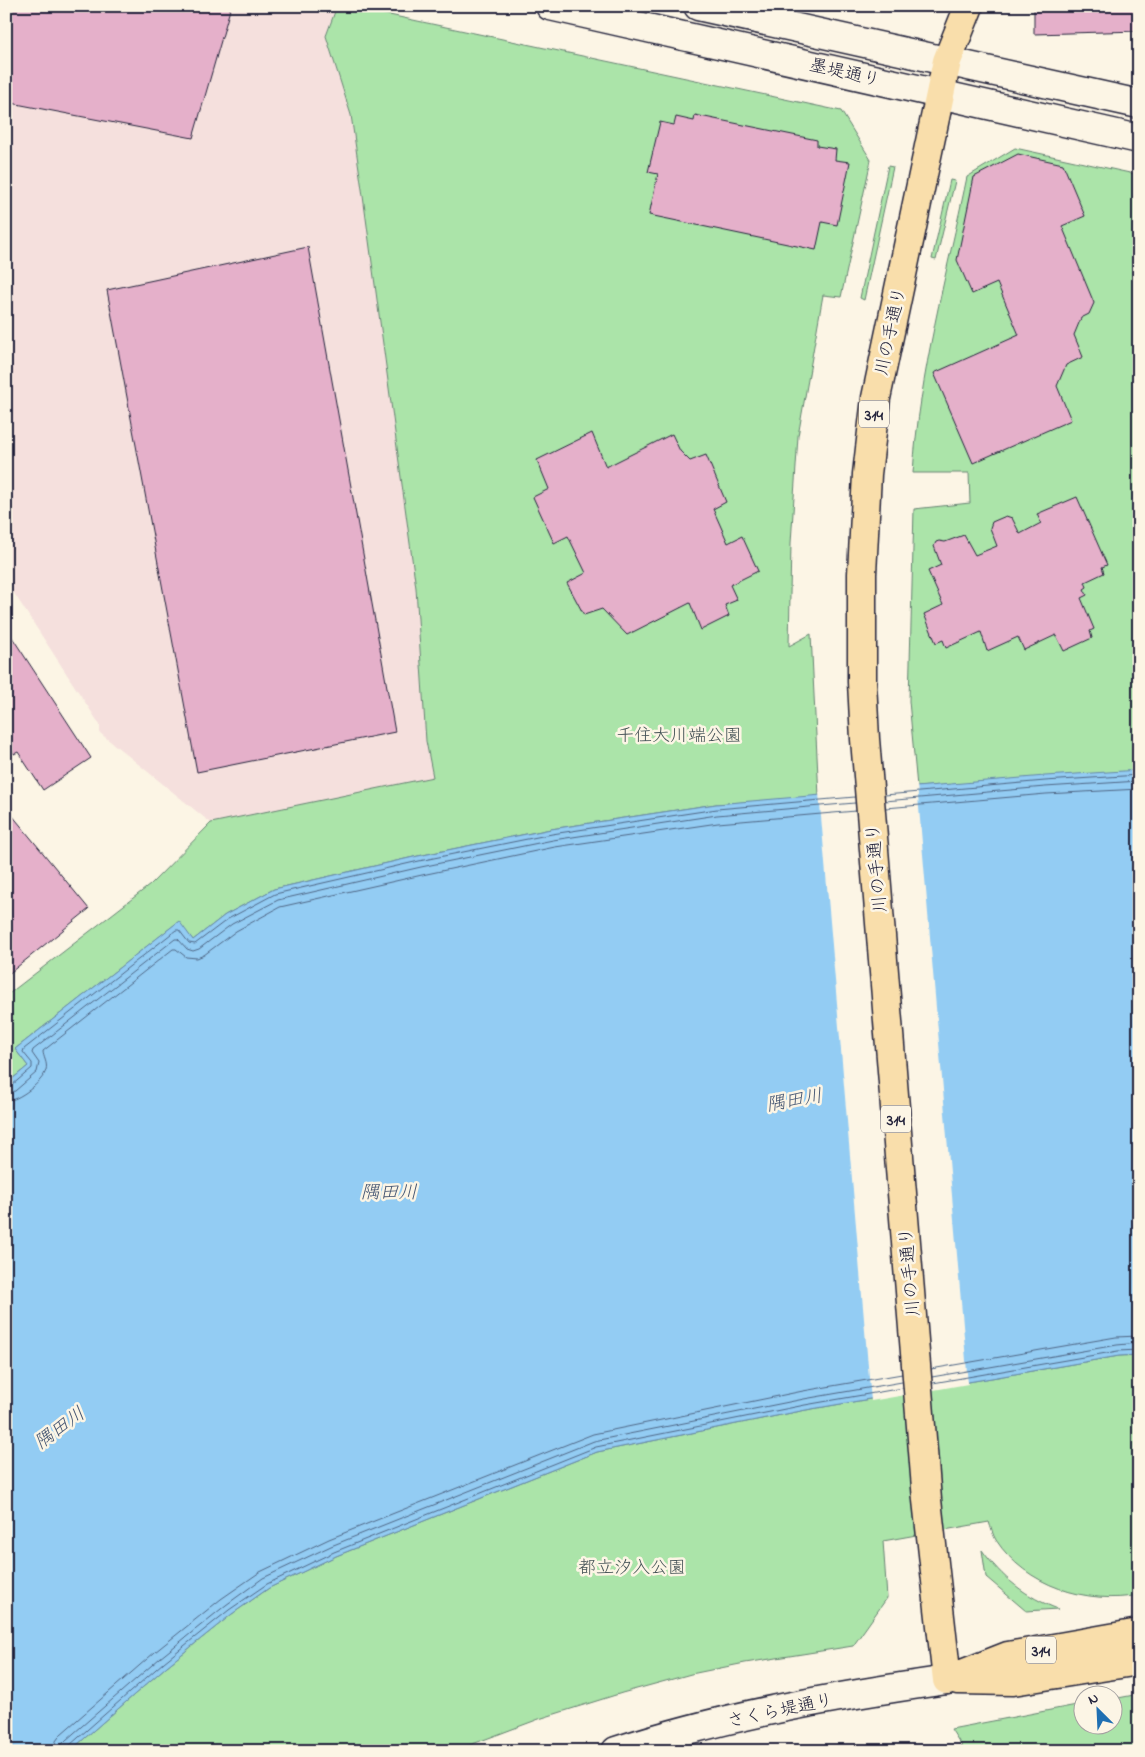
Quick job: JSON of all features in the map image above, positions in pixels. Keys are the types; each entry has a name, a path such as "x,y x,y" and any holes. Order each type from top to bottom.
{"main road":[{"name":"墨堤通り","path":"550,6 582,10 1139,139"},
{"name":"墨堤通り","path":"698,6 1139,104"},
{"name":"川の手通り","path":"947,61 948,6"},
{"name":"川の手通り","path":"947,1680 927,1500 865,739 862,682 862,574 867,474 875,408 947,61 969,6"},
{"name":"314","path":"947,1680 1008,1656 1139,1633"},
{"name":"314","path":"947,1680 1013,1681 1139,1661"},
{"name":"さくら堤通り","path":"616,1751 642,1742 770,1711 886,1689 947,1680"}],"shaded area":[{"path":"6,6 337,6 326,36 351,115 363,196 416,588 426,741 433,778 211,823 100,733 100,725 6,581"}],"green space":[{"name":"千住大川端公園","path":"337,6 347,6 841,111 871,160 841,297 823,295 798,436 791,543 789,646 811,634 819,797 716,804 551,829 418,856 274,889 225,915 193,940 178,922 15,1049 28,1066 6,1084 6,996 150,885 211,823 433,777 426,741 416,588 363,196 351,115 326,36"},
{"path":"1015,148 1139,175 1139,771 917,787 909,701 914,509 970,503 969,473 913,473 921,399 927,362 967,177"},
{"path":"888,166 893,167 864,300 860,298"},
{"path":"950,180 955,181 936,260 932,259"},
{"name":"都立汐入公園","path":"1139,1355 1139,1595 1099,1597 1079,1594 1041,1580 1009,1556 996,1540 989,1522 883,1541 887,1598 853,1646 745,1663 691,1674 539,1719 454,1751 70,1751 167,1666 232,1614 269,1588 336,1556 597,1452 806,1410 1119,1356"},
{"path":"982,1550 1015,1586 1035,1599 1058,1609 1026,1611 986,1577"},
{"path":"1139,1694 1139,1751 965,1751 951,1729 1072,1706 1072,1734 1122,1734 1122,1697"}],"water":[{"name":"隅田川","path":"1139,770 1139,1355 1119,1356 806,1410 597,1452 336,1556 269,1588 232,1614 167,1666 70,1751 6,1751 6,1084 28,1066 15,1049 179,921 193,940 225,915 274,889 418,856 551,829 716,804 1045,776"}],"pier":[{"path":"917,784 968,1384 871,1401 819,793"}],"building":[{"path":"6,6 231,6 193,138 6,102"},
{"path":"1034,6 1138,6 1139,31 1034,34"},
{"path":"695,115 817,140 817,146 836,149 835,160 850,162 837,225 822,222 816,250 649,215 658,174 648,172 660,122 674,125 676,117 694,121"},
{"path":"1018,154 1063,164 1085,216 1062,226 1094,303 1089,314 1081,318 1074,335 1083,357 1066,365 1057,386 1071,420 973,463 934,373 1019,335 997,283 972,294 957,260 974,177"},
{"path":"308,247 395,732 197,772 107,290"},
{"path":"592,433 606,467 672,434 680,451 690,461 706,455 726,502 713,509 728,543 742,536 758,571 730,585 737,600 725,605 729,616 701,630 690,603 627,635 602,609 584,615 567,583 586,573 568,536 554,543 533,497 549,489 537,460"},
{"path":"1077,497 1107,565 1102,567 1104,573 1085,582 1087,587 1084,589 1087,595 1081,598 1094,629 1090,631 1092,638 1064,651 1056,635 1024,650 1018,637 987,651 981,632 946,648 943,640 936,643 924,614 943,605 928,571 941,565 934,546 936,542 945,542 964,535 975,555 997,546 990,528 992,522 1006,516 1012,518 1020,534 1041,523 1037,514"},
{"path":"6,628 91,758 43,790 18,752 14,754 6,742"},
{"path":"6,810 89,909 6,976"}]}
